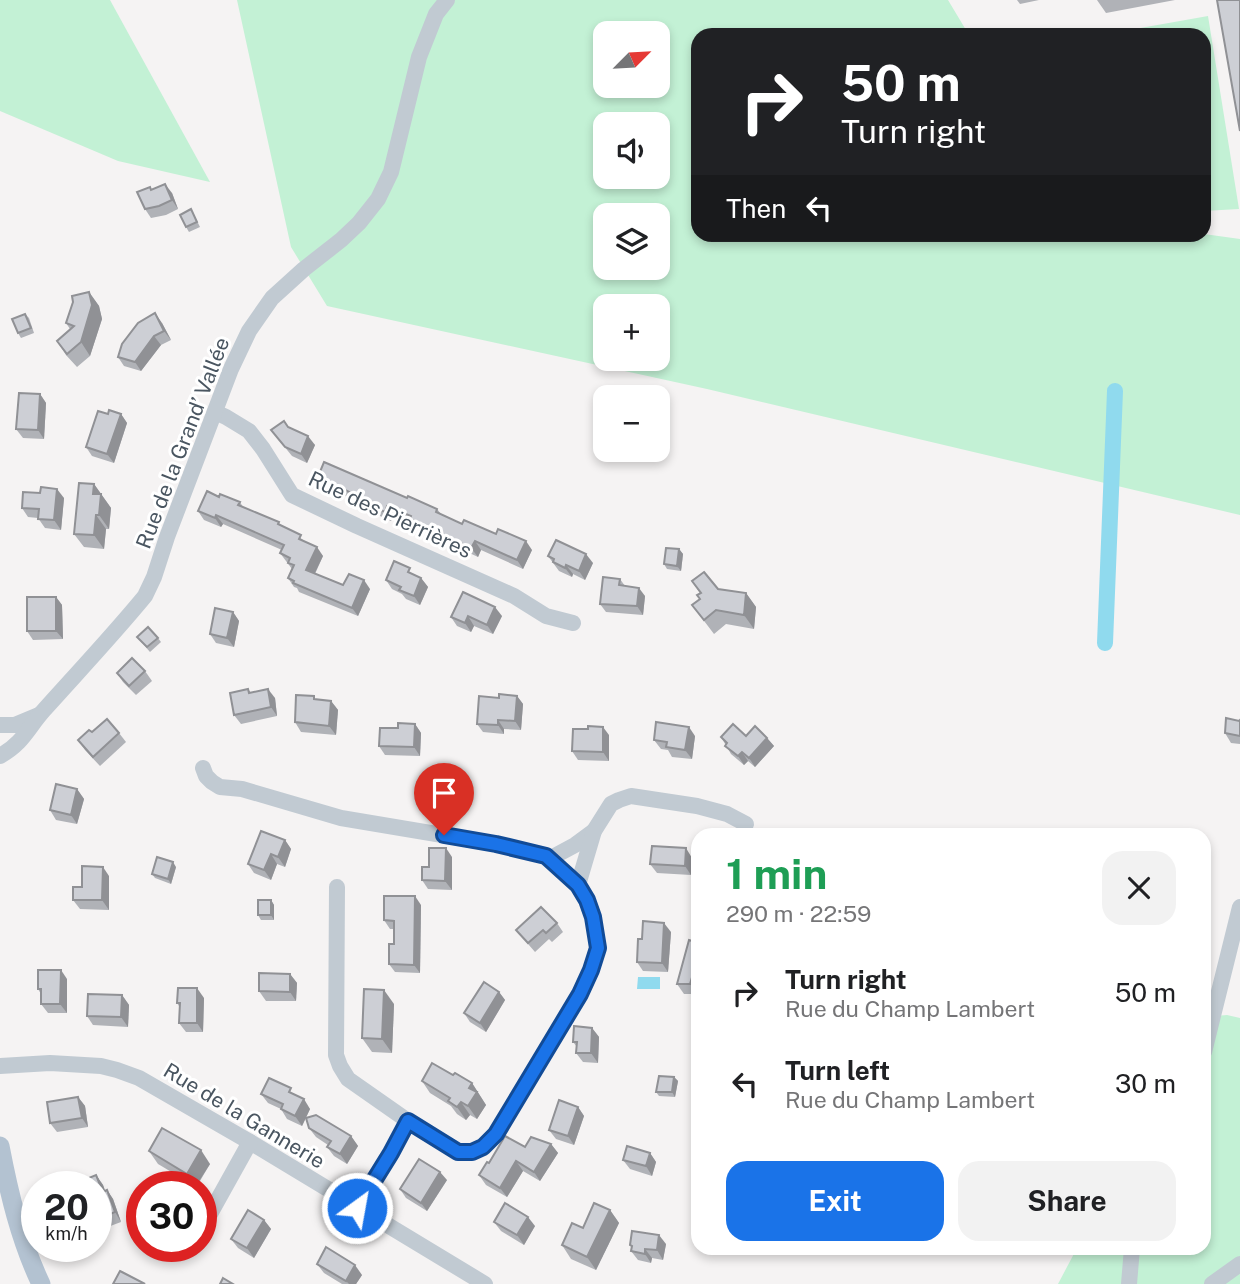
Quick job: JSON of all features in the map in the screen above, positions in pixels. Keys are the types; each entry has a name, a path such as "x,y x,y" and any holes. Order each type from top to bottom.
{"main road":[{"path":"0,1146 19,1228 41,1284"}],"street":[{"name":"Rue de la Grand’ Vallée","path":"0,756 16,746 145,596 155,577 231,369 249,331 272,298 350,232 378,199 391,172 419,57 436,14 447,0"},
{"name":"Rue des Pierrières","path":"215,412 249,432 292,495 514,596 546,616 573,623"},
{"path":"0,725 15,725 40,715"},
{"path":"203,768 206,776 220,787 242,789 341,818 496,844 546,856 578,885 593,917 598,948 591,970 580,994 496,1134 483,1147 472,1152 458,1152 348,1079 340,1066 336,1055 337,887"},
{"path":"578,885 594,831 611,804 631,796 697,806 727,814 746,824"},
{"path":"550,859 594,831"},
{"path":"1211,1024 1240,907"},
{"name":"Rue de la Gannerie","path":"0,1066 50,1063 100,1066 139,1078 485,1284"},
{"path":"357,1208 408,1121"},
{"path":"217,1201 250,1142"},
{"path":"1129,1284 1131,1255"},
{"path":"1212,1284 1240,1264"}],"green space":[{"path":"0,0 110,0 210,182 118,161 0,111"},
{"path":"237,0 948,0 965,28 691,28 691,242 1211,242 1211,235 1240,239 1240,515 625,371 670,371 670,294 593,294 593,364 327,306 291,247"},
{"path":"1208,16 1210,28 1140,28"},
{"path":"1211,35 1239,209 1211,211"},
{"path":"1227,1015 1240,1018 1240,1284 1058,1284 1073,1255 1211,1255 1211,1016"}],"water":[{"path":"638,977 660,977 660,989 637,989"}],"building":[{"path":"1217,0 1240,0 1240,131"},
{"path":"165,184 172,200 145,209 137,192"},
{"path":"191,209 197,222 186,227 180,215"},
{"path":"89,292 92,305 81,342 67,354 57,341 74,326 66,323 73,302 72,296"},
{"path":"155,313 164,331 154,336 135,362 118,357 122,344 138,323"},
{"path":"25,314 31,328 18,333 12,319"},
{"path":"19,393 40,394 38,430 16,429"},
{"path":"109,410 121,414 107,454 86,447 98,411 108,414"},
{"path":"284,421 288,427 308,436 301,454 285,447 271,430"},
{"path":"324,462 437,509 436,512 462,524 464,520 496,534 498,529 526,541 517,560 475,541 471,548 410,519 411,516 387,506 385,512 354,498 355,495 332,483 331,485 317,479"},
{"path":"79,483 94,484 93,494 101,494 94,535 74,534"},
{"path":"41,487 57,489 54,520 38,519 39,509 22,508 23,492 40,493"},
{"path":"207,491 240,502 238,505 279,522 278,524 301,535 299,539 317,547 306,570 343,585 349,574 364,580 352,608 293,583 294,581 288,578 294,565 288,563 290,558 280,553 284,545 216,515 215,518 198,511"},
{"path":"556,540 586,554 579,571 566,565 565,568 548,556"},
{"path":"666,548 679,549 677,566 664,564"},
{"path":"394,561 410,568 408,572 421,578 414,596 399,590 401,587 386,580"},
{"path":"704,572 718,589 746,593 744,615 716,610 704,620 692,605 700,599 697,595 701,593 692,581"},
{"path":"603,577 620,579 619,585 639,588 637,606 600,604"},
{"path":"463,592 495,607 487,625 468,616 465,623 451,617"},
{"path":"27,597 56,597 56,631 27,631"},
{"path":"215,608 233,612 227,638 210,634"},
{"path":"148,627 158,638 147,647 137,637"},
{"path":"132,658 145,671 129,686 117,673"},
{"path":"248,689 249,693 268,689 271,707 234,715 230,693"},
{"path":"499,694 517,696 515,721 498,720 498,725 477,724 479,696 499,698"},
{"path":"296,695 331,701 329,726 295,722"},
{"path":"1226,718 1240,720 1240,736 1225,733"},
{"path":"107,719 119,733 93,757 78,740"},
{"path":"656,722 689,727 685,750 666,747 667,742 654,740"},
{"path":"398,723 415,724 414,747 379,746 380,728 398,728"},
{"path":"733,724 746,736 755,726 767,738 749,758 742,752 738,756 725,746 727,743 721,737"},
{"path":"588,726 603,727 603,752 572,751 573,729 588,729"},
{"path":"56,784 77,789 71,815 50,810"},
{"path":"261,831 285,840 278,857 271,854 264,870 248,864"},
{"path":"652,846 686,848 685,866 650,864"},
{"path":"429,848 446,848 445,881 422,880 422,867 429,867"},
{"path":"157,857 173,862 168,879 152,874"},
{"path":"82,866 103,867 102,900 73,900 73,887 82,887"},
{"path":"384,896 415,896 414,965 389,964 389,944 394,944 394,921 384,920"},
{"path":"258,900 271,900 271,915 258,915"},
{"path":"541,907 557,923 546,933 543,930 528,943 516,930"},
{"path":"643,921 664,923 662,963 637,962 638,939 642,939"},
{"path":"689,940 691,981 690,984 677,984"},
{"path":"38,970 61,970 60,1004 41,1004"},
{"path":"259,973 290,974 290,992 259,991"},
{"path":"484,982 499,992 480,1023 464,1013"},
{"path":"178,988 197,988 197,1023 179,1023"},
{"path":"364,989 384,990 382,1039 362,1038"},
{"path":"88,994 122,995 121,1017 87,1016"},
{"path":"574,1026 592,1028 591,1053 576,1053 577,1042 573,1042"},
{"path":"432,1063 472,1083 469,1088 477,1092 468,1106 461,1102 457,1107 448,1101 450,1098 422,1081"},
{"path":"659,1076 674,1077 672,1092 656,1092"},
{"path":"269,1078 291,1088 289,1092 304,1099 295,1116 281,1109 283,1104 261,1094"},
{"path":"78,1097 82,1118 50,1123 47,1102"},
{"path":"559,1100 578,1107 568,1136 549,1130"},
{"path":"316,1115 351,1136 340,1154 327,1147 331,1141 309,1128 306,1118"},
{"path":"162,1128 201,1150 189,1171 182,1171 149,1151"},
{"path":"505,1136 525,1147 531,1137 551,1144 534,1172 516,1161 500,1188 479,1175"},
{"path":"627,1146 650,1153 646,1166 623,1160"},
{"path":"419,1159 440,1172 421,1203 400,1189"},
{"path":"505,1203 528,1217 517,1235 494,1222"},
{"path":"594,1203 610,1210 587,1257 562,1245 572,1223 583,1228"},
{"path":"248,1210 264,1220 247,1248 231,1239"},
{"path":"632,1231 659,1235 657,1250 645,1249 645,1254 631,1251"},
{"path":"326,1247 355,1265 346,1281 317,1264"},
{"path":"120,1271 145,1284 113,1284"},
{"path":"223,1278 233,1284 220,1284"}],"waterway":[{"path":"1105,643 1115,391"}],"route":[{"path":"357,1208 408,1121 458,1152 472,1152 483,1147 496,1134 580,994 598,948 587,900 578,885 546,856 444,835"}]}
